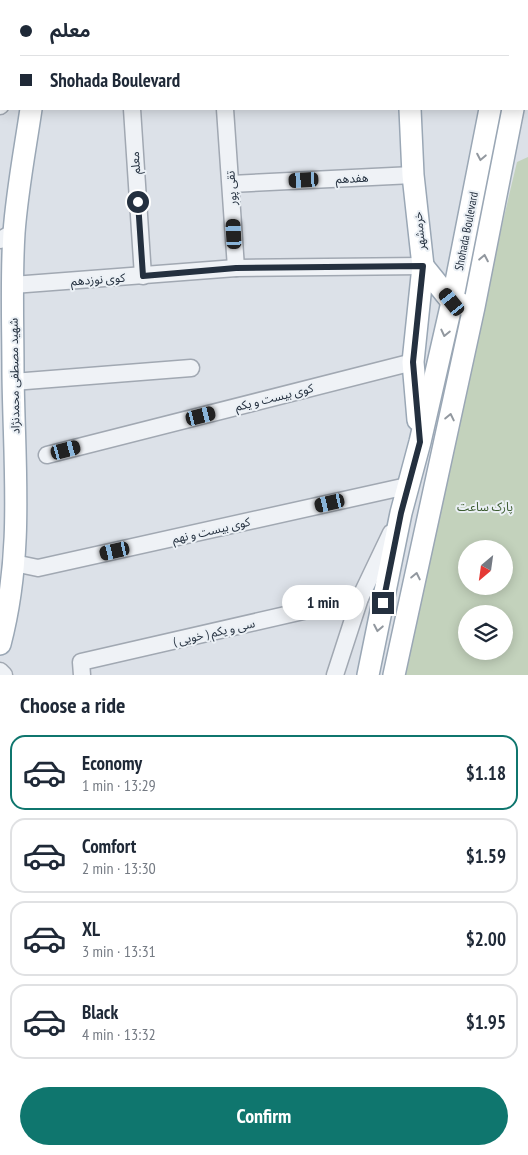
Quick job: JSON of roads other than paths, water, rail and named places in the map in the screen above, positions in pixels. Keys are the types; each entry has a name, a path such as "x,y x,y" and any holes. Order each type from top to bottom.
{"main road":[{"name":"شهید مصطفی محمدنژاد","path":"0,644 5,624 14,563 17,460 13,382 6,347 13,285 7,236 31,110"},
{"name":"خرمشهر","path":"410,110 413,175 423,266 413,362 420,442"},
{"name":"Shohada Boulevard","path":"368,675 401,513 420,442 452,302 490,110"},
{"name":"Shohada Boulevard","path":"394,675 474,307 513,110"},
{"path":"423,266 452,302 474,307"}],"street":[{"name":"معلم","path":"132,110 143,276"},
{"name":"تقی پور","path":"225,110 236,268"},
{"name":"هفدهم","path":"231,184 413,175"},
{"name":"کوی نوزدهم","path":"13,285 236,268 423,266"},
{"name":"کوی بیست و یکم","path":"47,455 413,362"},
{"path":"13,382 191,368"},
{"name":"کوی بیست و نهم","path":"14,563 38,568 408,486"},
{"path":"335,675 360,598 401,513"},
{"name":"سی و یکم ( خویی )","path":"82,675 81,662 360,598"},
{"path":"0,670 4,675"}],"park label":[{"name":"پارک ساعت","path":"485,506"}]}
